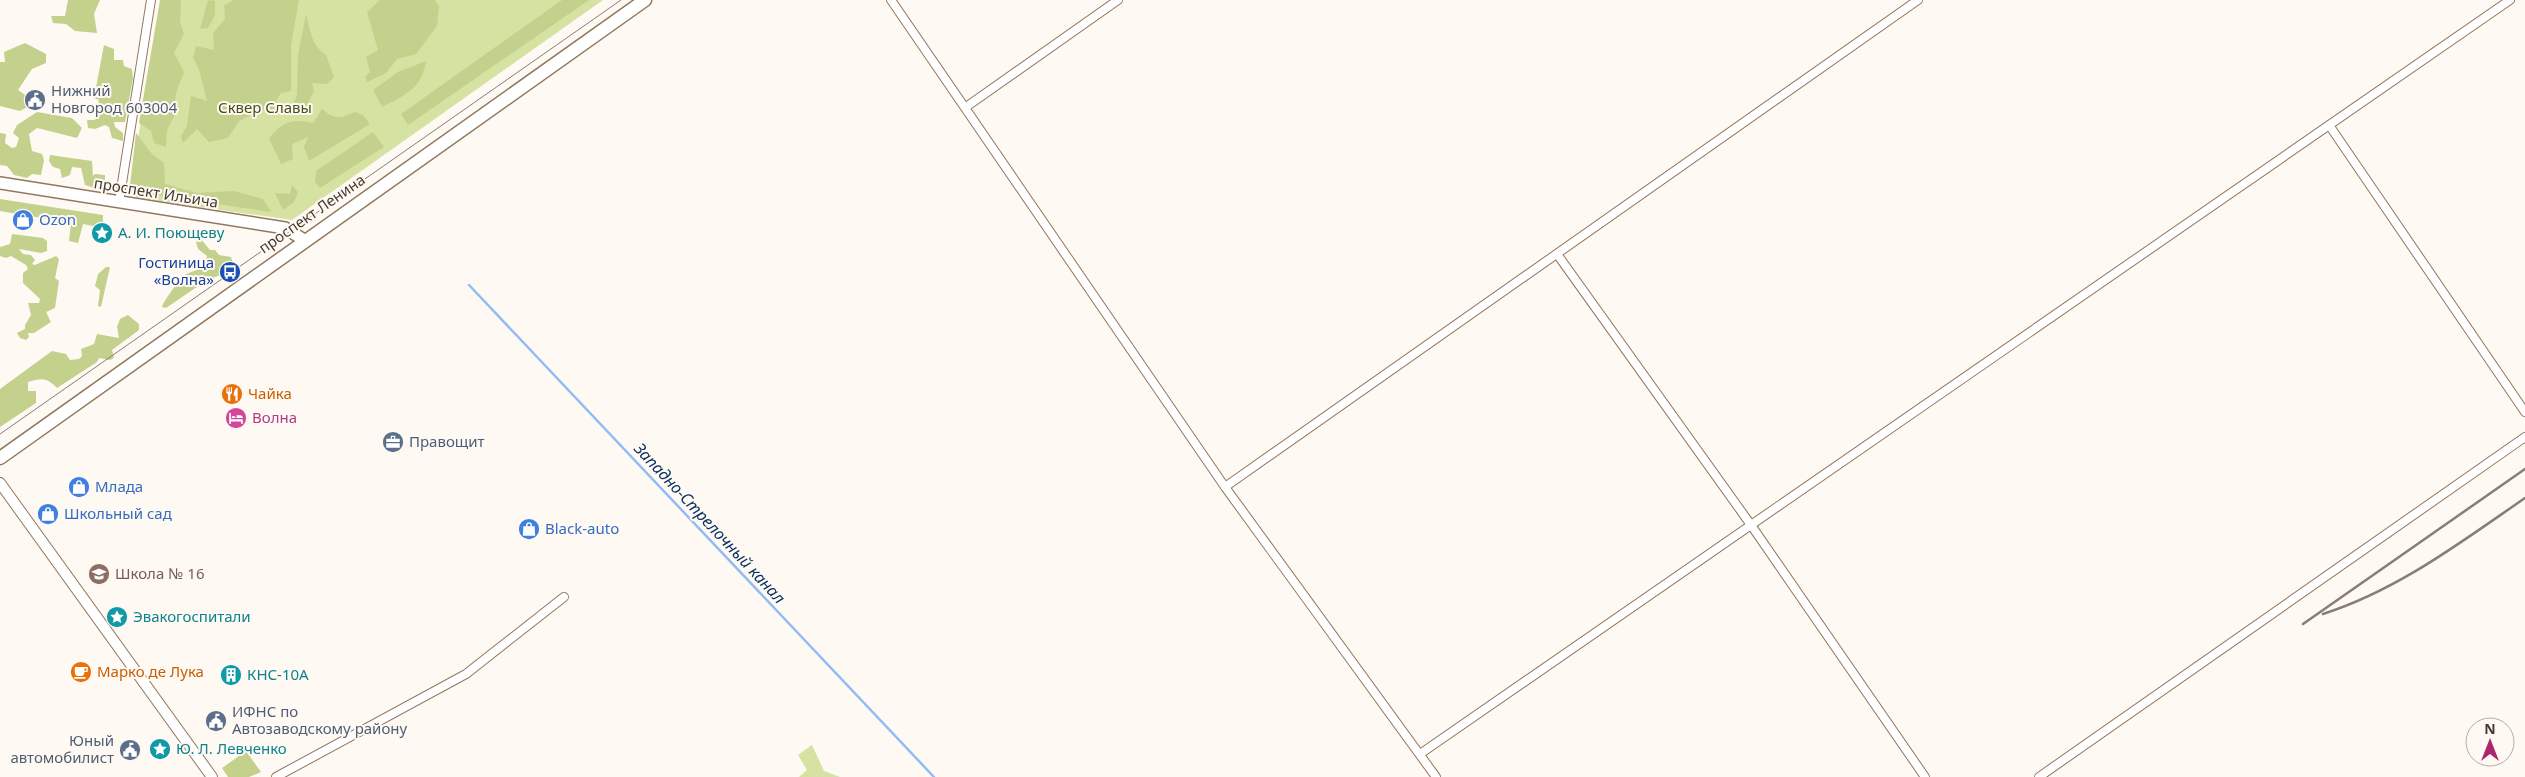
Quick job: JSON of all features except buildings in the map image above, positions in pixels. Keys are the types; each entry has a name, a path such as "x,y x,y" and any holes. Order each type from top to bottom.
{"main road":[{"name":"проспект Ленина","path":"0,458 304,240 645,0"},
{"name":"проспект Ильича","path":"0,183 285,228 304,240"}],"street":[{"path":"120,202 151,0"},
{"path":"891,0 1225,488 1436,777"},
{"path":"966,107 1118,0"},
{"path":"1225,488 1918,0"},
{"path":"1420,754 2510,0"},
{"path":"2329,125 2525,412"},
{"path":"1557,254 1751,525 1925,777"},
{"path":"2039,777 2525,437"},
{"path":"0,483 212,777"},
{"path":"276,777 466,674 564,597"}],"green space":[{"path":"68,0 100,0 94,14 97,33 75,31 66,24 53,23 51,16 65,16"},
{"path":"160,0 181,0 180,22 184,34 174,53 184,72 176,93 174,117 167,130 166,147 154,143 151,131 139,123"},
{"name":"Сквер Славы","path":"162,0 603,0 292,220 137,198 132,191 130,184"},
{"path":"208,0 215,1 215,15 208,28 200,29"},
{"path":"234,0 299,0 291,46 291,91 281,93 276,101 283,112 275,114 262,110 239,121 228,138 209,142 197,129 183,143 181,136 187,126 191,96 207,101 199,69 193,58 196,46 214,50 213,33 225,19 224,5"},
{"path":"380,0 435,0 439,6 437,26 416,54 397,59 386,73 367,82 365,77 370,72 366,57 378,50 367,12"},
{"path":"562,0 589,0 408,125 401,114"},
{"path":"306,14 310,31 321,52 326,55 334,77 327,84 312,83 314,91 306,107 291,111 297,94 298,55"},
{"path":"25,43 46,54 46,63 32,69 18,90 28,97 29,106 20,111 0,106 0,62 5,62 4,52"},
{"path":"104,45 114,49 114,60 123,60 124,66 132,69 133,78 125,122 114,122 115,127 123,133 123,141 112,138 109,127 105,125 95,129 88,128 87,120 95,120 99,100 94,98"},
{"path":"426,61 424,71 416,85 405,95 382,107 373,90 398,72"},
{"path":"322,109 334,117 345,116 355,112 363,115 370,124 309,161 304,147 308,137 292,144 293,159 281,164 269,138 279,128 288,123 300,121 313,123"},
{"path":"37,112 72,118 82,128 77,138 37,128 29,134 32,151 42,154 44,160 41,175 32,174 27,178 14,175 7,166 0,165 0,133 6,134 5,143 12,148 16,147 19,138 13,133 17,125"},
{"path":"373,132 384,147 320,188 315,182 316,171"},
{"path":"136,133 152,154 164,163 165,184 197,193 234,191 263,199 271,212 136,192 130,186"},
{"path":"50,155 92,161 93,176 95,174 105,175 105,182 98,189 85,185 81,168 72,167 70,175 62,178 60,169 53,167 49,161"},
{"path":"292,185 298,192 294,202 283,210 275,193 290,194"},
{"path":"0,199 103,215 103,228 83,224 78,243 69,241 71,223 0,211"},
{"path":"12,234 43,238 47,241 47,251 41,253 19,249 23,254 31,255 35,260 32,264 35,265 56,256 59,259 55,278 59,281 55,308 46,312 51,322 34,333 28,333 29,337 26,340 20,338 17,333 25,329 25,325 31,315 28,303 39,303 40,299 23,283 23,273 28,269 26,265 11,256 6,258 0,256 0,247 10,244"},
{"path":"201,239 210,250 215,250 219,255 231,257 233,263 228,267 222,268 220,275 207,280 166,308 162,307 168,295 183,277 203,268 207,256 198,249 196,242"},
{"path":"106,267 110,267 101,307 98,306 100,290 95,286 98,274"},
{"path":"128,315 139,324 139,330 112,350 114,358 110,360 99,358 97,362 57,388 44,379 28,382 28,391 36,391 36,403 0,427 0,389 52,351 66,354 70,360 79,359 82,356 81,349 94,344 97,334 119,338 117,327 120,319"},
{"path":"812,745 824,771 840,777 799,777 807,770 798,755"},
{"path":"246,751 261,772 249,777 228,777 222,768"}],"waterway":[{"name":"Западно-Стрелочный канал","path":"469,285 934,777"}],"tram line":[{"path":"0,434 621,0"}],"railway":[{"path":"2303,624 2525,469"},
{"path":"2323,614 2377,592 2428,564 2525,498"}],"place":[{"name":"Нижний Новгород 603004","path":"35,100"},
{"name":"Ozon","path":"23,220"},
{"name":"А. И. Поющеву","path":"102,233"},
{"name":"Гостиница «Волна»","path":"230,272"},
{"name":"Чайка","path":"232,394"},
{"name":"Волна","path":"236,418"},
{"name":"Правощит","path":"393,442"},
{"name":"Млада","path":"79,487"},
{"name":"Школьный сад","path":"48,514"},
{"name":"Black-auto","path":"529,529"},
{"name":"Школа № 16","path":"99,574"},
{"name":"Эвакогоспитали","path":"117,617"},
{"name":"Марко де Лука","path":"81,672"},
{"name":"КНС-10А","path":"231,675"},
{"name":"ИФНС по Автозаводскому району","path":"216,721"},
{"name":"Ю. Л. Левченко","path":"160,749"},
{"name":"Юный автомобилист","path":"130,750"}]}
